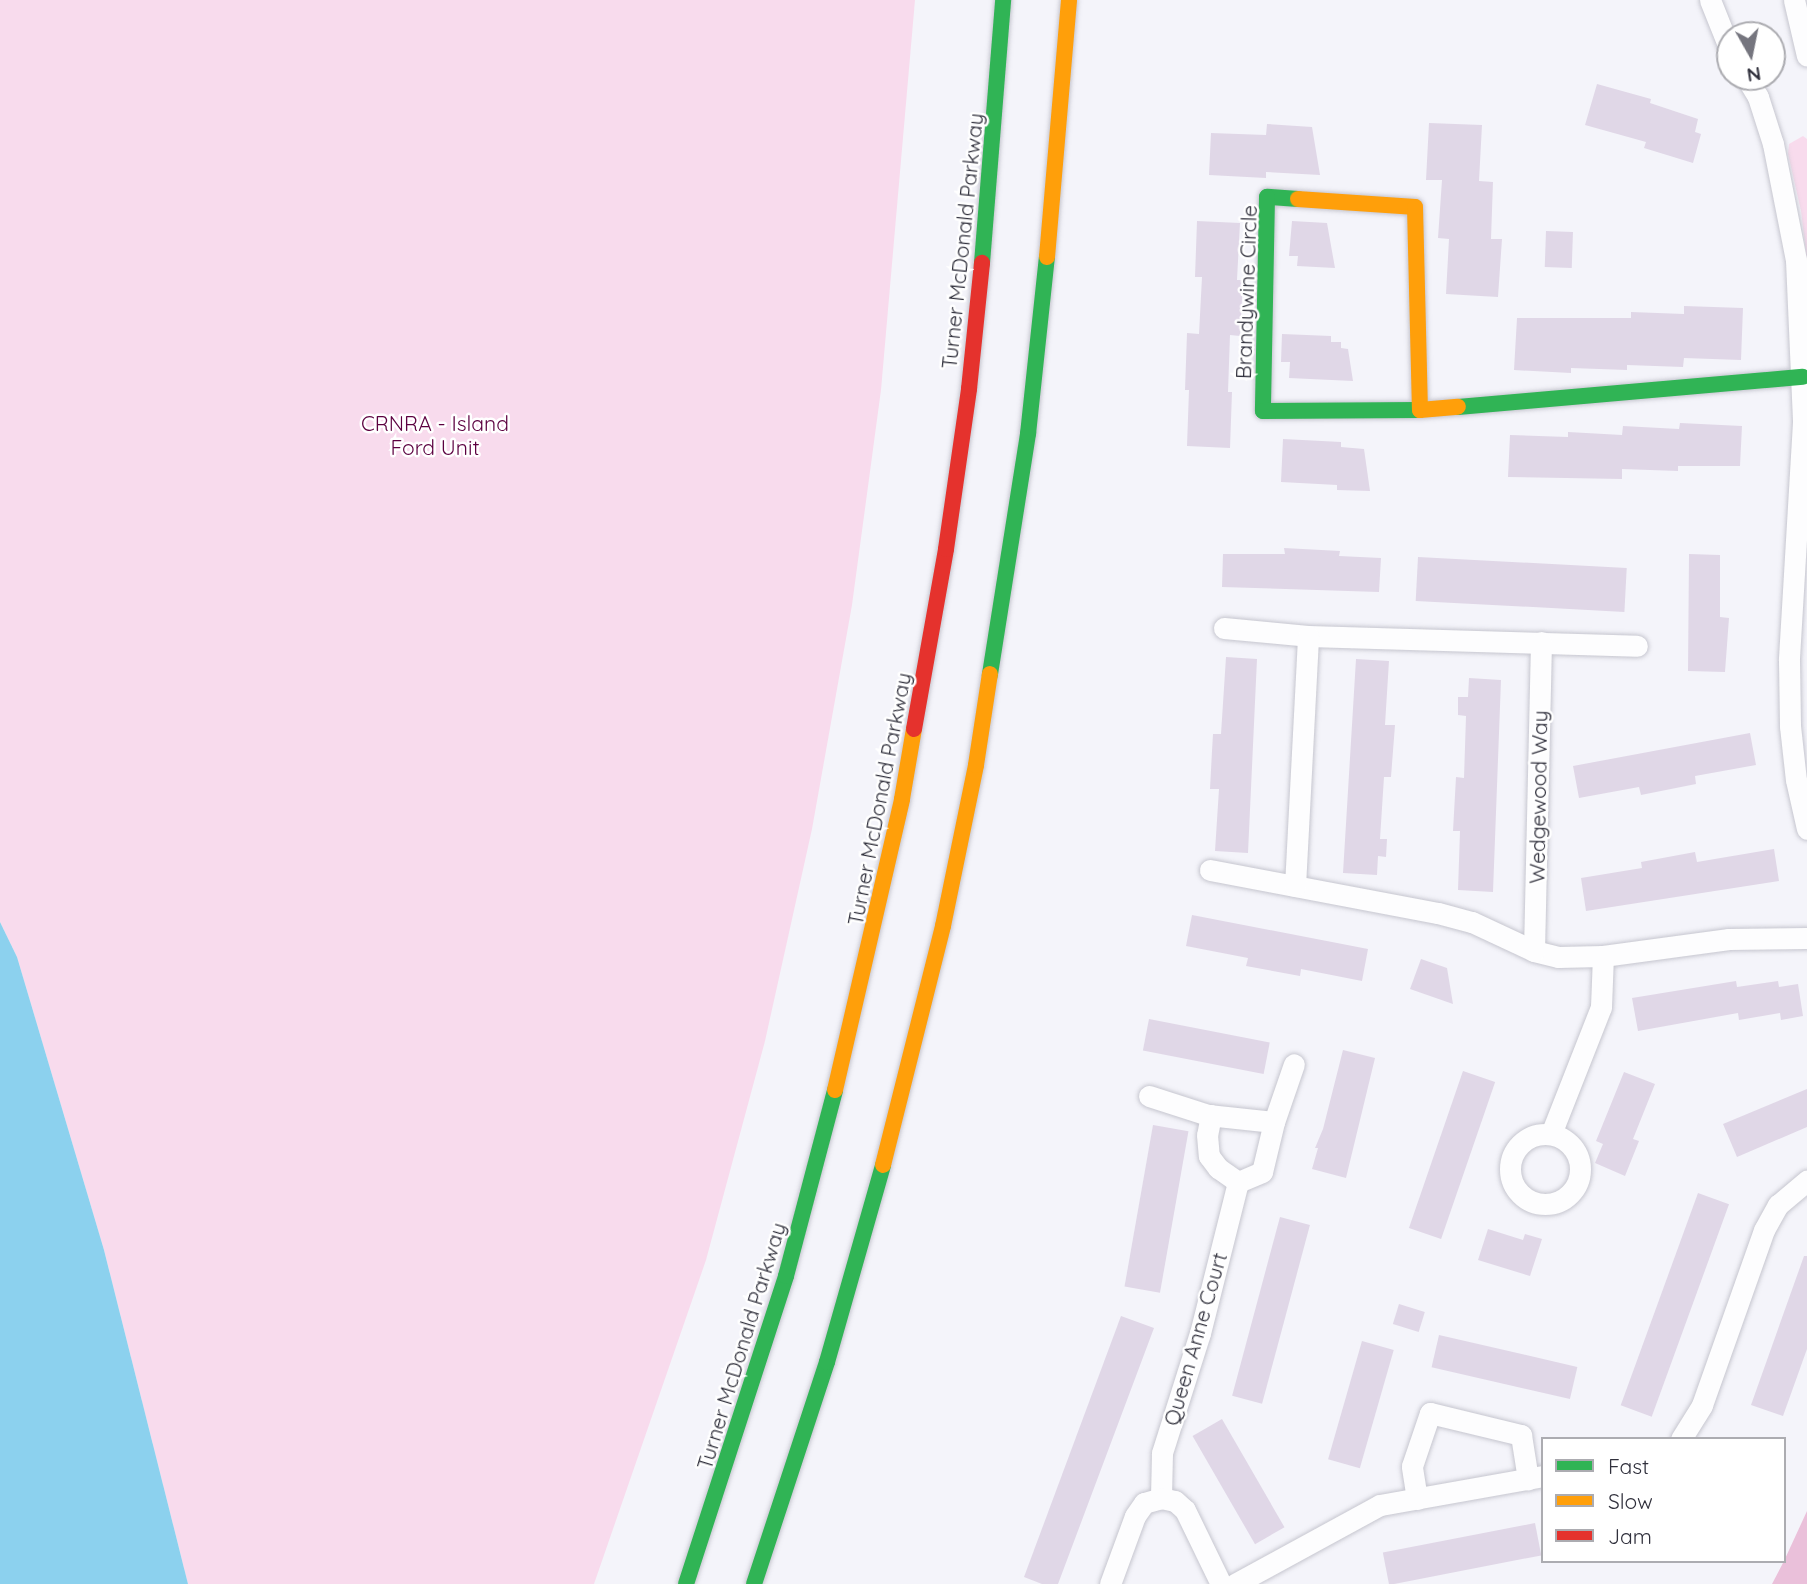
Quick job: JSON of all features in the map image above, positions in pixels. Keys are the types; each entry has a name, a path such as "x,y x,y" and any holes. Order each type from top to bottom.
{"main road":[{"name":"Turner McDonald Parkway","path":"686,1584 786,1276 850,1035 897,822 931,642 967,403 986,228 1003,0"},
{"path":"754,1584 827,1362 898,1110 943,926 976,765 1028,434 1055,189 1069,0"},
{"name":"Brandywine Circle","path":"1420,410 1415,207 1267,197 1263,411 1420,410 1803,377"}],"street":[{"path":"1710,0 1718,21"},
{"path":"1794,0 1807,56"},
{"path":"1754,91 1773,144 1796,260 1804,354 1798,663 1790,726 1796,780 1807,829"},
{"path":"1224,628 1308,636 1637,646"},
{"path":"1295,886 1308,636"},
{"name":"Wedgewood Way","path":"1534,951 1541,642"},
{"path":"1210,870 1472,922 1534,951 1558,957 1603,956 1729,939 1807,938"},
{"path":"1551,1134 1601,1007 1603,956"},
{"path":"1211,1115 1207,1135 1209,1156 1218,1168 1238,1182 1262,1172 1274,1122 1294,1065"},
{"path":"1149,1096 1211,1115 1274,1122"},
{"path":"1682,1437 1702,1405 1764,1230 1778,1205 1807,1181"},
{"name":"Queen Anne Court","path":"1161,1498 1162,1453 1200,1333 1238,1182"},
{"path":"1235,1584 1381,1505 1417,1499 1535,1477 1521,1435 1430,1413 1412,1466 1417,1499"},
{"path":"1110,1584 1135,1516 1144,1503 1161,1498 1175,1501 1185,1510 1221,1584"}],"green space":[{"name":"CRNRA - Island Ford Unit","path":"0,0 915,0 881,390 852,605 812,829 765,1041 706,1260 594,1584 188,1584 104,1250 17,957 0,922"},
{"path":"1803,136 1807,139 1807,261 1801,211 1788,154 1789,144"}],"shaded area":[{"path":"1807,1511 1807,1584 1772,1584 1783,1563 1786,1563 1786,1557"}],"water":[{"path":"0,922 17,957 104,1250 188,1584 0,1584"}],"building":[{"path":"1597,84 1651,99 1650,103 1698,119 1695,132 1701,134 1693,163 1644,148 1646,142 1585,125"},
{"path":"1429,123 1482,125 1479,181 1493,182 1491,239 1502,239 1498,297 1446,294 1449,239 1438,238 1442,180 1426,180"},
{"path":"1267,124 1312,127 1320,175 1266,172 1266,178 1209,175 1211,133 1266,135"},
{"path":"1197,221 1240,223 1237,280 1243,280 1240,336 1230,335 1230,448 1187,446 1187,333 1199,334 1202,277 1195,277"},
{"path":"1292,221 1327,223 1335,268 1297,266 1298,256 1289,256"},
{"path":"1546,231 1573,232 1572,268 1545,267"},
{"path":"1684,306 1743,308 1741,360 1684,358 1683,367 1627,365 1627,370 1571,368 1571,373 1514,370 1517,318 1631,318 1631,312 1684,314"},
{"path":"1282,334 1331,336 1331,342 1341,342 1341,348 1348,349 1353,381 1289,378 1290,362 1281,362"},
{"path":"1680,423 1742,426 1740,466 1678,466 1678,471 1622,469 1622,479 1508,477 1510,435 1568,437 1568,432 1622,435 1623,426 1679,429"},
{"path":"1283,439 1341,442 1341,447 1364,449 1370,491 1337,490 1337,485 1281,482"},
{"path":"1284,548 1340,551 1339,556 1381,558 1379,592 1222,587 1223,554 1285,554"},
{"path":"1689,554 1720,555 1720,617 1729,618 1725,672 1688,671"},
{"path":"1418,557 1627,568 1624,612 1416,601"},
{"path":"1226,657 1257,659 1248,853 1215,851 1219,789 1210,789 1212,751 1213,734 1221,734"},
{"path":"1356,659 1389,661 1385,725 1395,725 1391,777 1384,777 1380,839 1387,839 1386,857 1378,856 1377,875 1343,873"},
{"path":"1469,678 1501,680 1493,892 1458,890 1460,831 1453,831 1456,777 1464,778 1466,716 1458,715 1458,697 1468,697"},
{"path":"1750,733 1756,765 1695,776 1696,784 1641,795 1639,787 1579,798 1573,766"},
{"path":"1774,849 1779,881 1586,911 1581,878 1642,868 1641,862 1695,852 1697,862"},
{"path":"1192,915 1368,949 1362,981 1301,969 1300,976 1246,966 1248,958 1186,946"},
{"path":"1421,959 1447,968 1453,1004 1410,989"},
{"path":"1736,981 1737,987 1778,981 1779,987 1798,984 1803,1016 1781,1020 1780,1013 1739,1020 1738,1013 1638,1031 1632,998"},
{"path":"1149,1019 1270,1042 1264,1074 1143,1050"},
{"path":"1343,1050 1375,1058 1346,1178 1312,1169 1318,1148 1315,1148 1323,1129"},
{"path":"1463,1071 1495,1082 1441,1239 1409,1228"},
{"path":"1624,1072 1655,1084 1633,1139 1639,1141 1625,1176 1595,1163 1603,1144 1596,1141"},
{"path":"1807,1089 1807,1127 1737,1157 1723,1124"},
{"path":"1153,1125 1188,1131 1160,1293 1125,1287"},
{"path":"1698,1193 1729,1204 1652,1417 1621,1405"},
{"path":"1280,1217 1310,1225 1262,1404 1232,1396"},
{"path":"1488,1229 1523,1240 1525,1234 1542,1239 1530,1276 1478,1260"},
{"path":"1804,1256 1807,1256 1807,1349 1783,1416 1751,1405"},
{"path":"1399,1304 1425,1312 1419,1332 1393,1324"},
{"path":"1121,1316 1154,1328 1058,1584 1042,1584 1024,1577"},
{"path":"1439,1335 1577,1367 1570,1399 1432,1367"},
{"path":"1362,1341 1394,1350 1360,1468 1328,1459"},
{"path":"1222,1419 1284,1527 1255,1544 1193,1436"},
{"path":"1535,1523 1541,1555 1389,1584 1383,1553"}],"traffic: fast":[{"path":"982,263 1003,0"},
{"path":"1298,199 1267,197 1263,411 1420,410"},
{"path":"990,674 1028,434 1047,257"},
{"path":"1458,407 1803,377"},
{"path":"686,1584 786,1276 835,1090"},
{"path":"754,1584 827,1362 883,1165"}],"traffic: slow":[{"path":"1047,257 1069,0"},
{"path":"1298,199 1415,207 1420,410 1458,407"},
{"path":"883,1165 943,926 976,765 990,674"},
{"path":"835,1090 902,799 914,729"}],"traffic: jam":[{"path":"914,729 946,549 969,389 982,263"}]}
